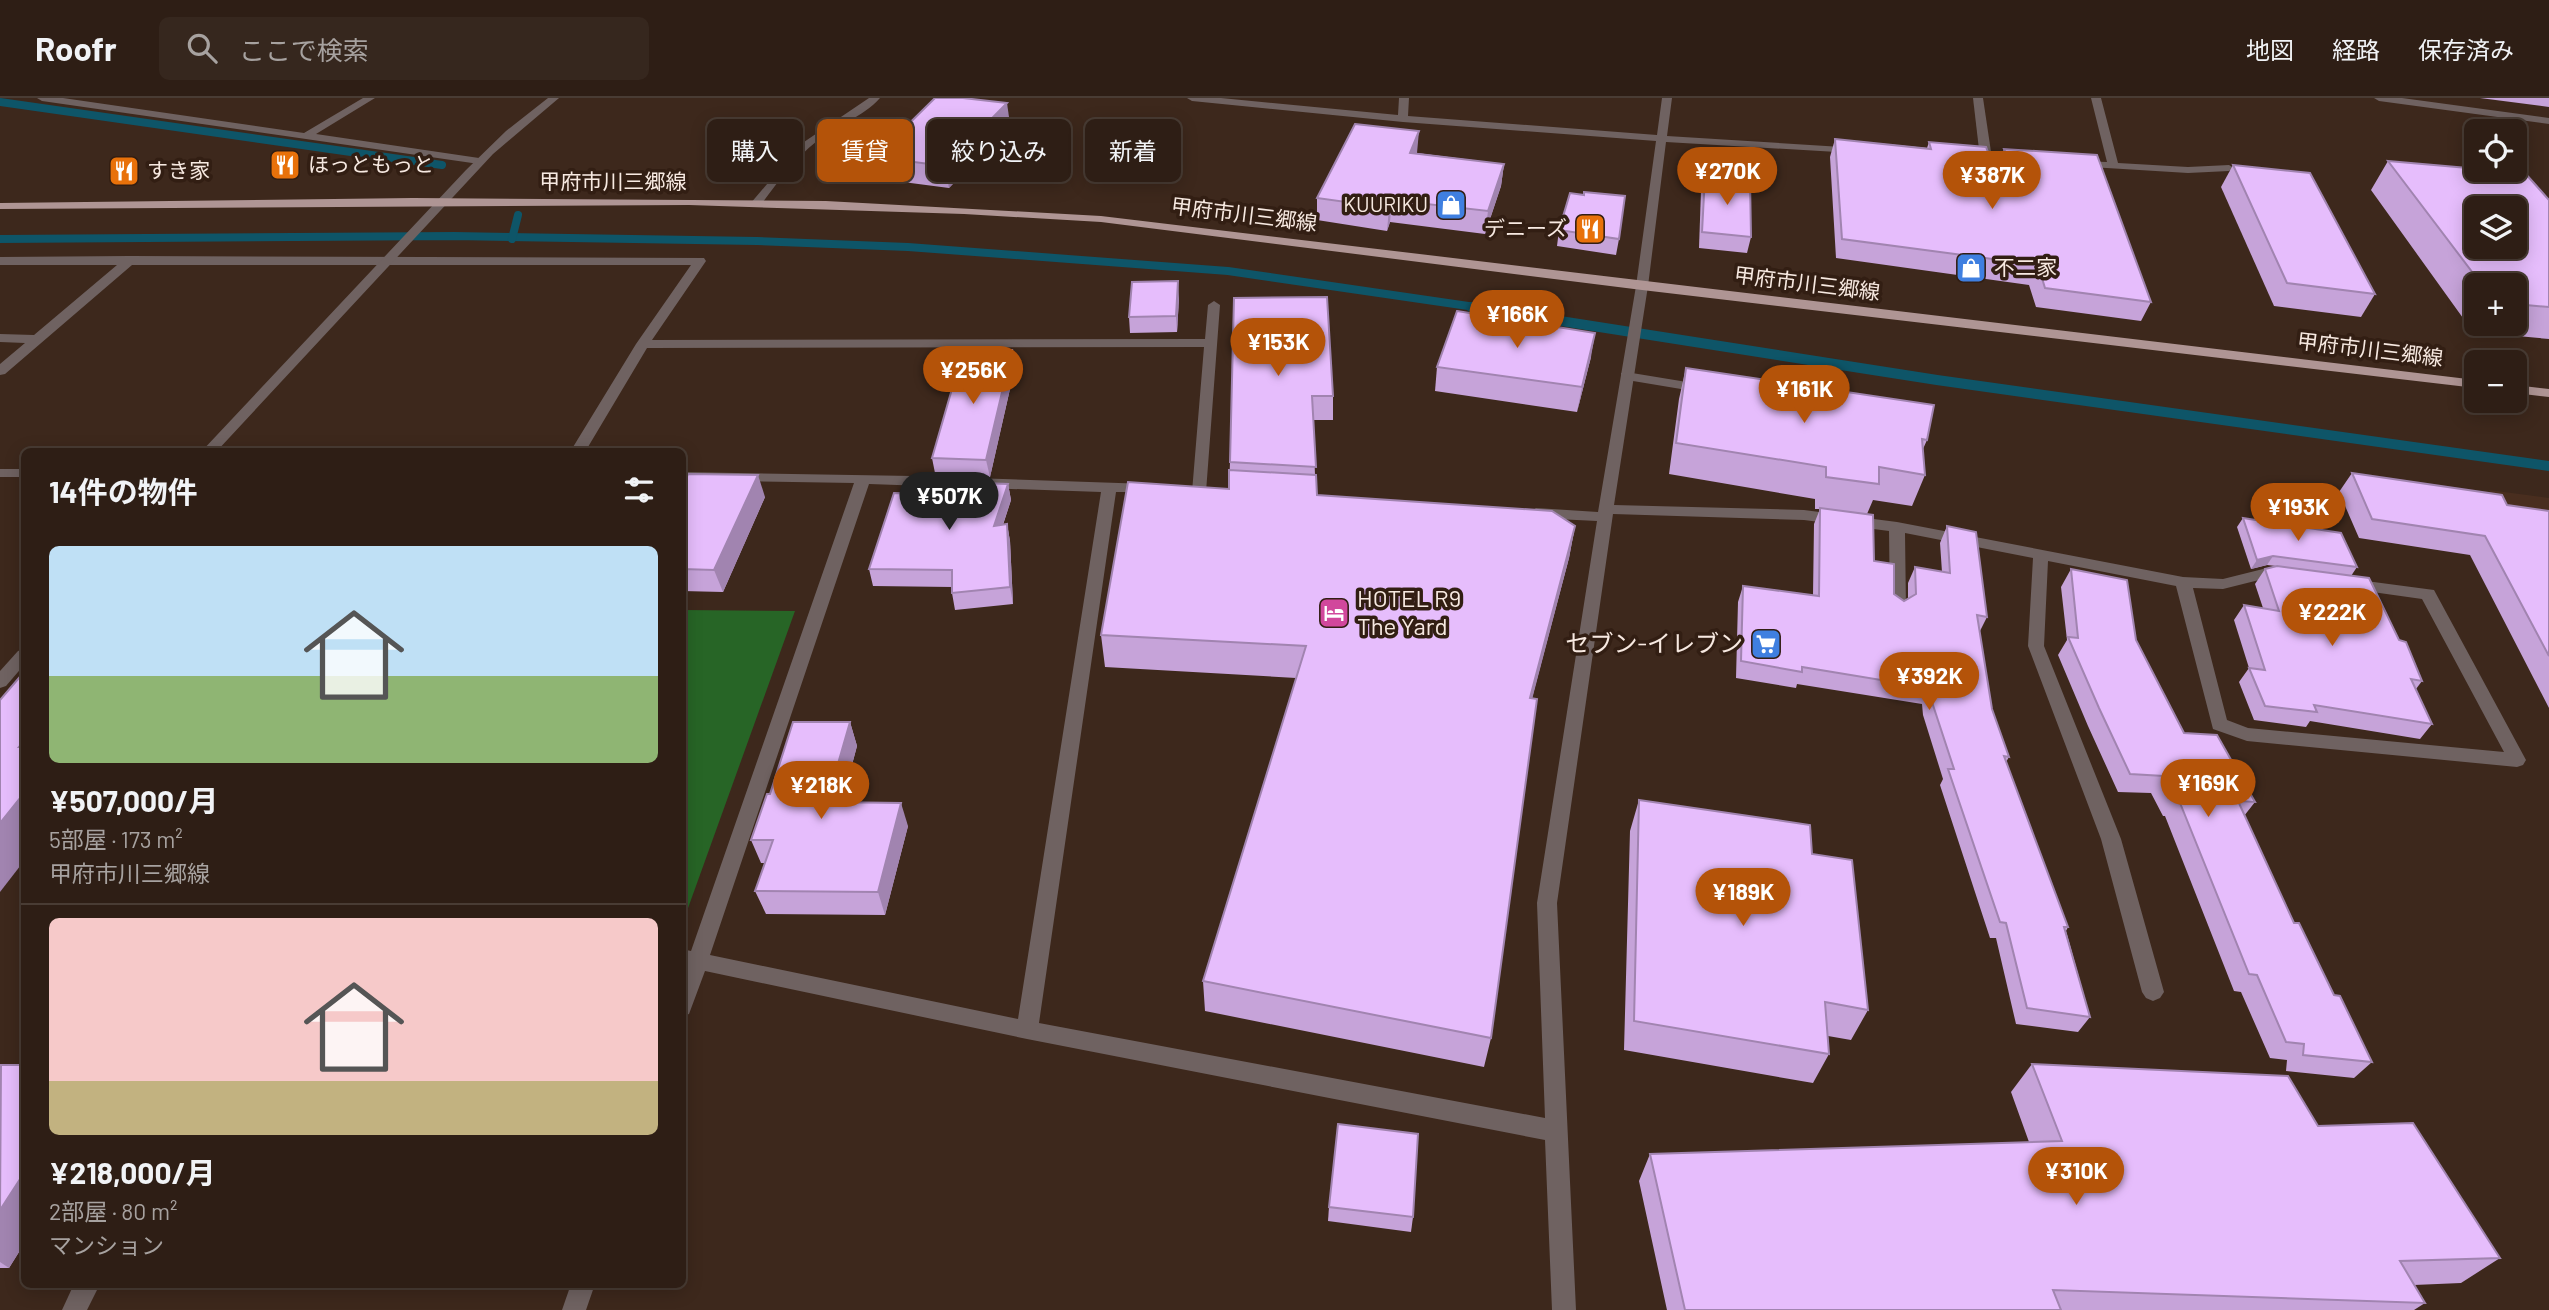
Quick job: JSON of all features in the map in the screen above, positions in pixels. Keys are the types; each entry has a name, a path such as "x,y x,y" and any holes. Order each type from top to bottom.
{"main road":[{"name":"甲府市川三郷線","path":"0,206 756,204 958,209 1101,219 2464,383"},
{"path":"2527,390 2549,393"}],"street":[{"path":"42,98 64,99 479,161"},
{"path":"307,135 370,98"},
{"path":"212,448 479,161 520,121 554,98"},
{"path":"756,204 784,167 822,132 860,112 875,98"},
{"path":"1192,98 1662,139 1864,151"},
{"path":"1404,98 1404,118"},
{"path":"1564,1310 1547,903 1630,347 1642,286 1667,98"},
{"path":"1978,98 1985,158 1994,181"},
{"path":"2096,98 2113,166"},
{"path":"2379,98 2549,121"},
{"path":"1972,157 1998,159"},
{"path":"2062,163 2188,170 2229,168"},
{"path":"0,261 392,257 700,261 643,344 579,448"},
{"path":"0,371 130,260"},
{"path":"1199,492 1214,305"},
{"path":"0,338 37,339"},
{"path":"643,344 1213,343"},
{"path":"1626,376 1720,391"},
{"path":"0,473 21,473"},
{"path":"686,477 863,479 1160,490"},
{"path":"686,986 691,960 863,479"},
{"path":"1027,1030 1109,487"},
{"path":"1524,512 1804,515 1897,527 2183,582 2223,584 2267,573 2307,578"},
{"path":"1897,527 1898,610"},
{"path":"2041,554 2036,646 2111,839 2153,992"},
{"path":"2183,582 2219,724 2247,734 2516,760 2428,594 2334,582"},
{"path":"0,682 21,658"},
{"path":"691,960 1027,1030 1556,1130"},
{"path":"74,1310 86,1288"},
{"path":"574,1310 582,1288"}],"shaded area":[{"path":"2489,490 2549,498 2549,599"}],"green space":[{"path":"686,610 795,611 686,914"}],"building":[{"path":"935,98 1007,103 991,119 927,119 927,164 913,162 913,120"},
{"path":"1355,124 1419,131 1410,153 1504,164 1488,211 1392,200 1389,208 1317,198"},
{"path":"1835,139 1931,149 1929,142 1986,147 2002,187 2009,192 2019,185 2004,149 2097,155 2151,302 2045,288 2038,265 1842,239"},
{"path":"2388,161 2464,168 2464,182 2527,182 2527,175 2549,200 2549,307 2527,305 2527,273 2473,273"},
{"path":"2233,165 2310,173 2375,294 2287,283"},
{"path":"1705,176 1750,180 1751,237 1702,232"},
{"path":"1584,192 1625,196 1619,239 1559,230 1570,193 1584,195"},
{"path":"1178,281 1176,316 1129,317 1132,282"},
{"path":"1327,297 1333,396 1312,396 1316,467 1230,462 1234,298"},
{"path":"1457,311 1595,333 1582,387 1437,367"},
{"path":"1012,350 986,460 932,458 963,351"},
{"path":"1686,368 1934,405 1927,440 1922,439 1925,475 1879,467 1879,484 1826,477 1826,467 1676,443"},
{"path":"1229,470 1316,475 1317,495 1552,511 1575,526 1530,698 1537,699 1491,1038 1203,981 1306,646 1101,635 1128,482 1229,489"},
{"path":"927,473 983,474 981,483 1008,484 994,526 1007,524 1010,587 952,593 952,570 869,569 894,493 921,494"},
{"path":"2352,473 2502,495 2507,505 2549,511 2549,656 2485,536 2372,519"},
{"path":"688,474 758,475 714,570 686,569"},
{"path":"1820,508 1873,515 1874,561 1894,564 1894,594 1904,601 1916,594 1915,567 1950,573 1947,526 1976,532 1987,617 1977,615 1992,709 2009,757 2004,756 2068,927 2064,927 2090,1017 2027,1008 2006,923 2000,922 1948,769 1954,769 1931,699 1930,688 1802,667 1802,672 1741,661 1743,586 1819,596"},
{"path":"2243,518 2341,533 2357,567 2273,556 2257,560"},
{"path":"2277,566 2369,578 2399,640 2406,642 2422,681 2411,679 2432,724 2314,705 2317,712 2265,706 2249,668 2265,670 2244,605 2279,611 2265,569"},
{"path":"2071,569 2127,580 2136,640 2184,733 2217,735 2255,802 2238,801 2294,923 2299,923 2334,995 2340,996 2372,1062 2303,1055 2304,1044 2286,1042 2257,975 2249,974 2178,798 2175,798 2164,776 2130,774 2099,708 2068,637 2078,638"},
{"path":"21,676 21,797 0,823 0,700"},
{"path":"793,722 850,722 827,802 901,803 878,892 755,891 773,840 751,840 767,794 770,794"},
{"path":"1639,800 1810,825 1812,854 1852,860 1868,1010 1825,1002 1829,1054 1634,1021"},
{"path":"2032,1064 2288,1076 2318,1126 2413,1123 2500,1258 2400,1261 2425,1303 2053,1290 2061,1310 1685,1310 1650,1154 2062,1141"},
{"path":"1,1065 21,1065 21,1178 0,1210"},
{"path":"1338,1124 1418,1134 1413,1217 1329,1207"}],"waterway":[{"path":"0,102 442,165"},
{"path":"513,237 518,215"},
{"path":"0,239 513,237"},
{"path":"513,237 757,241 908,247 1228,271 1482,308"},
{"path":"1471,307 1937,380 2549,466"}],"place":[{"name":"ほっともっと","path":"285,165"},
{"name":"すき家","path":"124,171"},
{"name":"KUURIKU","path":"1451,205"},
{"name":"デニーズ","path":"1590,229"},
{"name":"不二家","path":"1971,268"},
{"name":"HOTEL R9 The Yard","path":"1334,613"},
{"name":"セブン-イレブン","path":"1766,644"}]}
